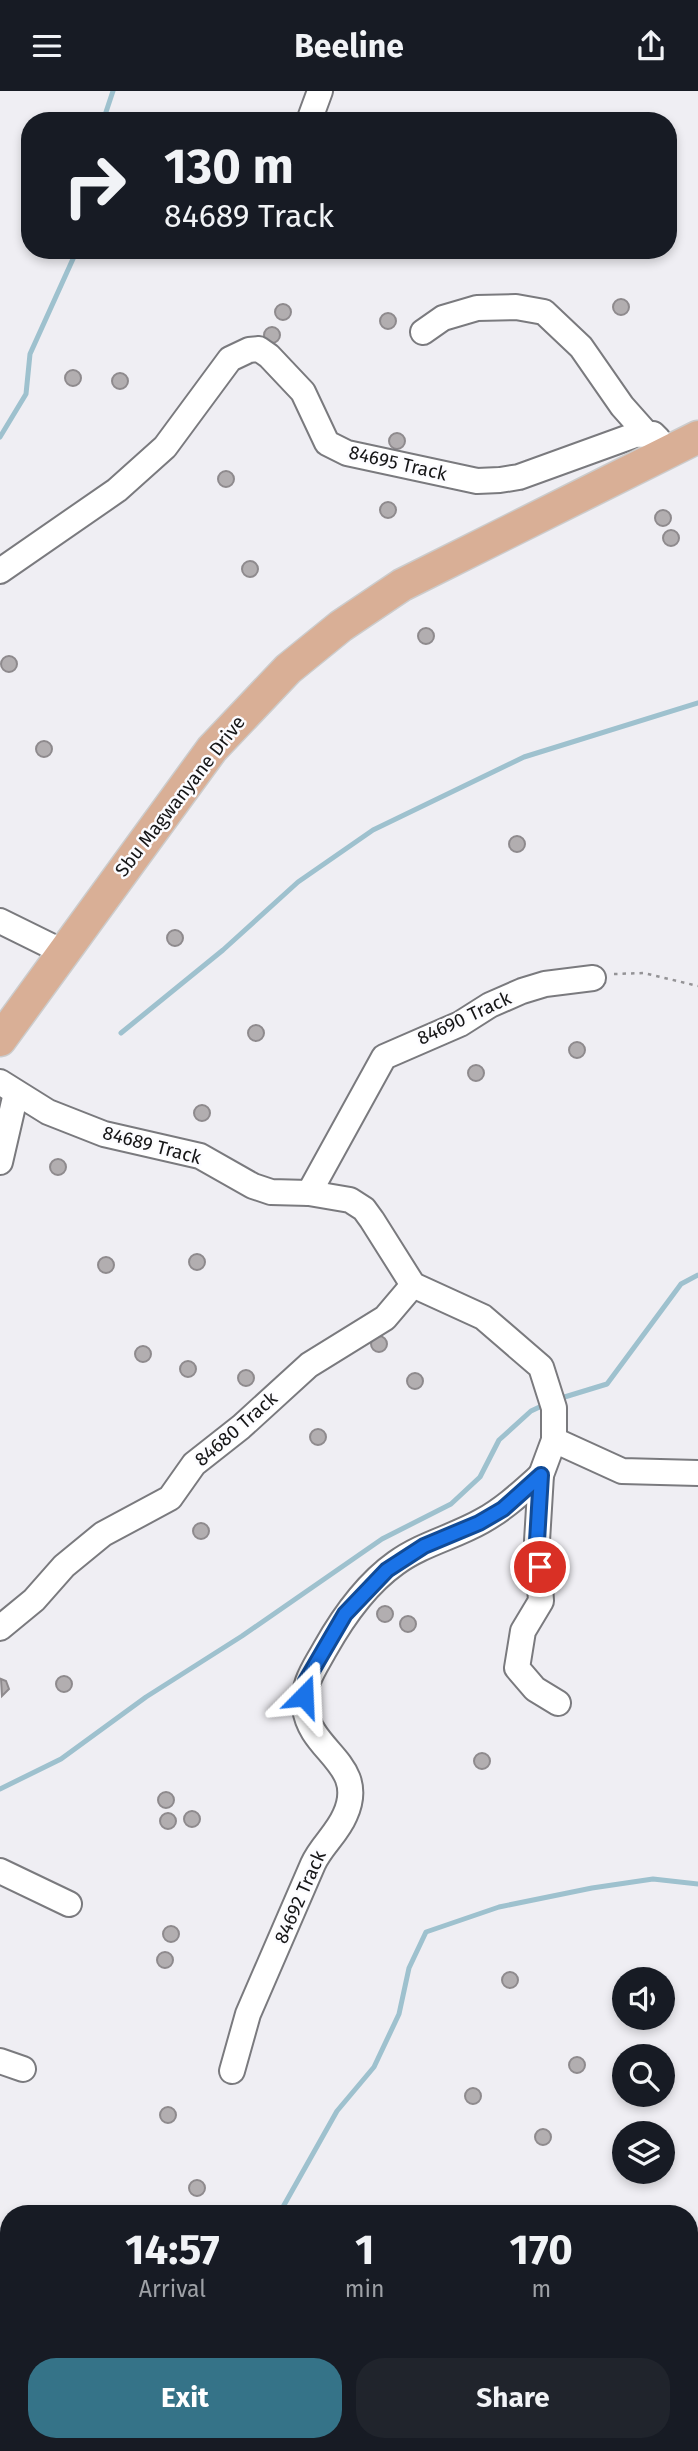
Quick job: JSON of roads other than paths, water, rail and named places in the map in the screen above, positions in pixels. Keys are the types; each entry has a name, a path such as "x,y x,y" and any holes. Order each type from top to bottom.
{"main road":[{"name":"Sbu Magwanyane Drive","path":"0,1040 212,749 254,702 316,646 402,585 655,444 698,437"}],"street":[{"path":"312,112 320,91"},
{"path":"423,332 443,318 477,308 516,307 544,312 581,347 622,406 655,444"},
{"name":"84695 Track","path":"0,571 117,490 165,447 230,359 249,350 259,349 269,356 303,392 323,437 331,446 347,453 477,481 519,477 598,447 655,444"},
{"path":"0,921 63,952"},
{"name":"84690 Track","path":"309,1192 384,1057 460,1024 489,1005 522,991 545,984 593,978"},
{"path":"0,1162 8,1088"},
{"name":"84689 Track","path":"8,1088 48,1112 104,1134 151,1142 200,1156 218,1163 253,1186 271,1192 309,1192 350,1200 364,1209 413,1285"},
{"path":"413,1285 483,1317 541,1367 554,1408 554,1440 541,1475 537,1541 541,1601 523,1631 517,1668 535,1689 558,1703"},
{"name":"84680 Track","path":"0,1628 34,1600 64,1566 103,1534 170,1498 194,1464 241,1427 309,1365 385,1318 413,1285"},
{"path":"554,1440 622,1471 698,1473"},
{"name":"84692 Track","path":"232,2071 248,2014 313,1864 320,1848 345,1816 349,1802 351,1787 345,1770 317,1739 308,1723 304,1696 306,1681 345,1614 387,1570 424,1546 479,1523 503,1509 541,1475"},
{"path":"0,1871 69,1904"}],"waterway":[{"path":"106,112 113,91"},
{"path":"0,437 26,394 30,354 73,259"},
{"path":"121,1033 223,950 298,882 373,830 524,757 698,703"},
{"path":"558,1399 607,1384 681,1284 698,1275"},
{"path":"0,1789 61,1759 146,1697 242,1636 382,1539 451,1504 480,1477 499,1440 531,1411 546,1404"},
{"path":"284,2205 337,2111 374,2067 399,2014 409,1968 426,1932 499,1907 592,1888 653,1879 698,1884"}]}
